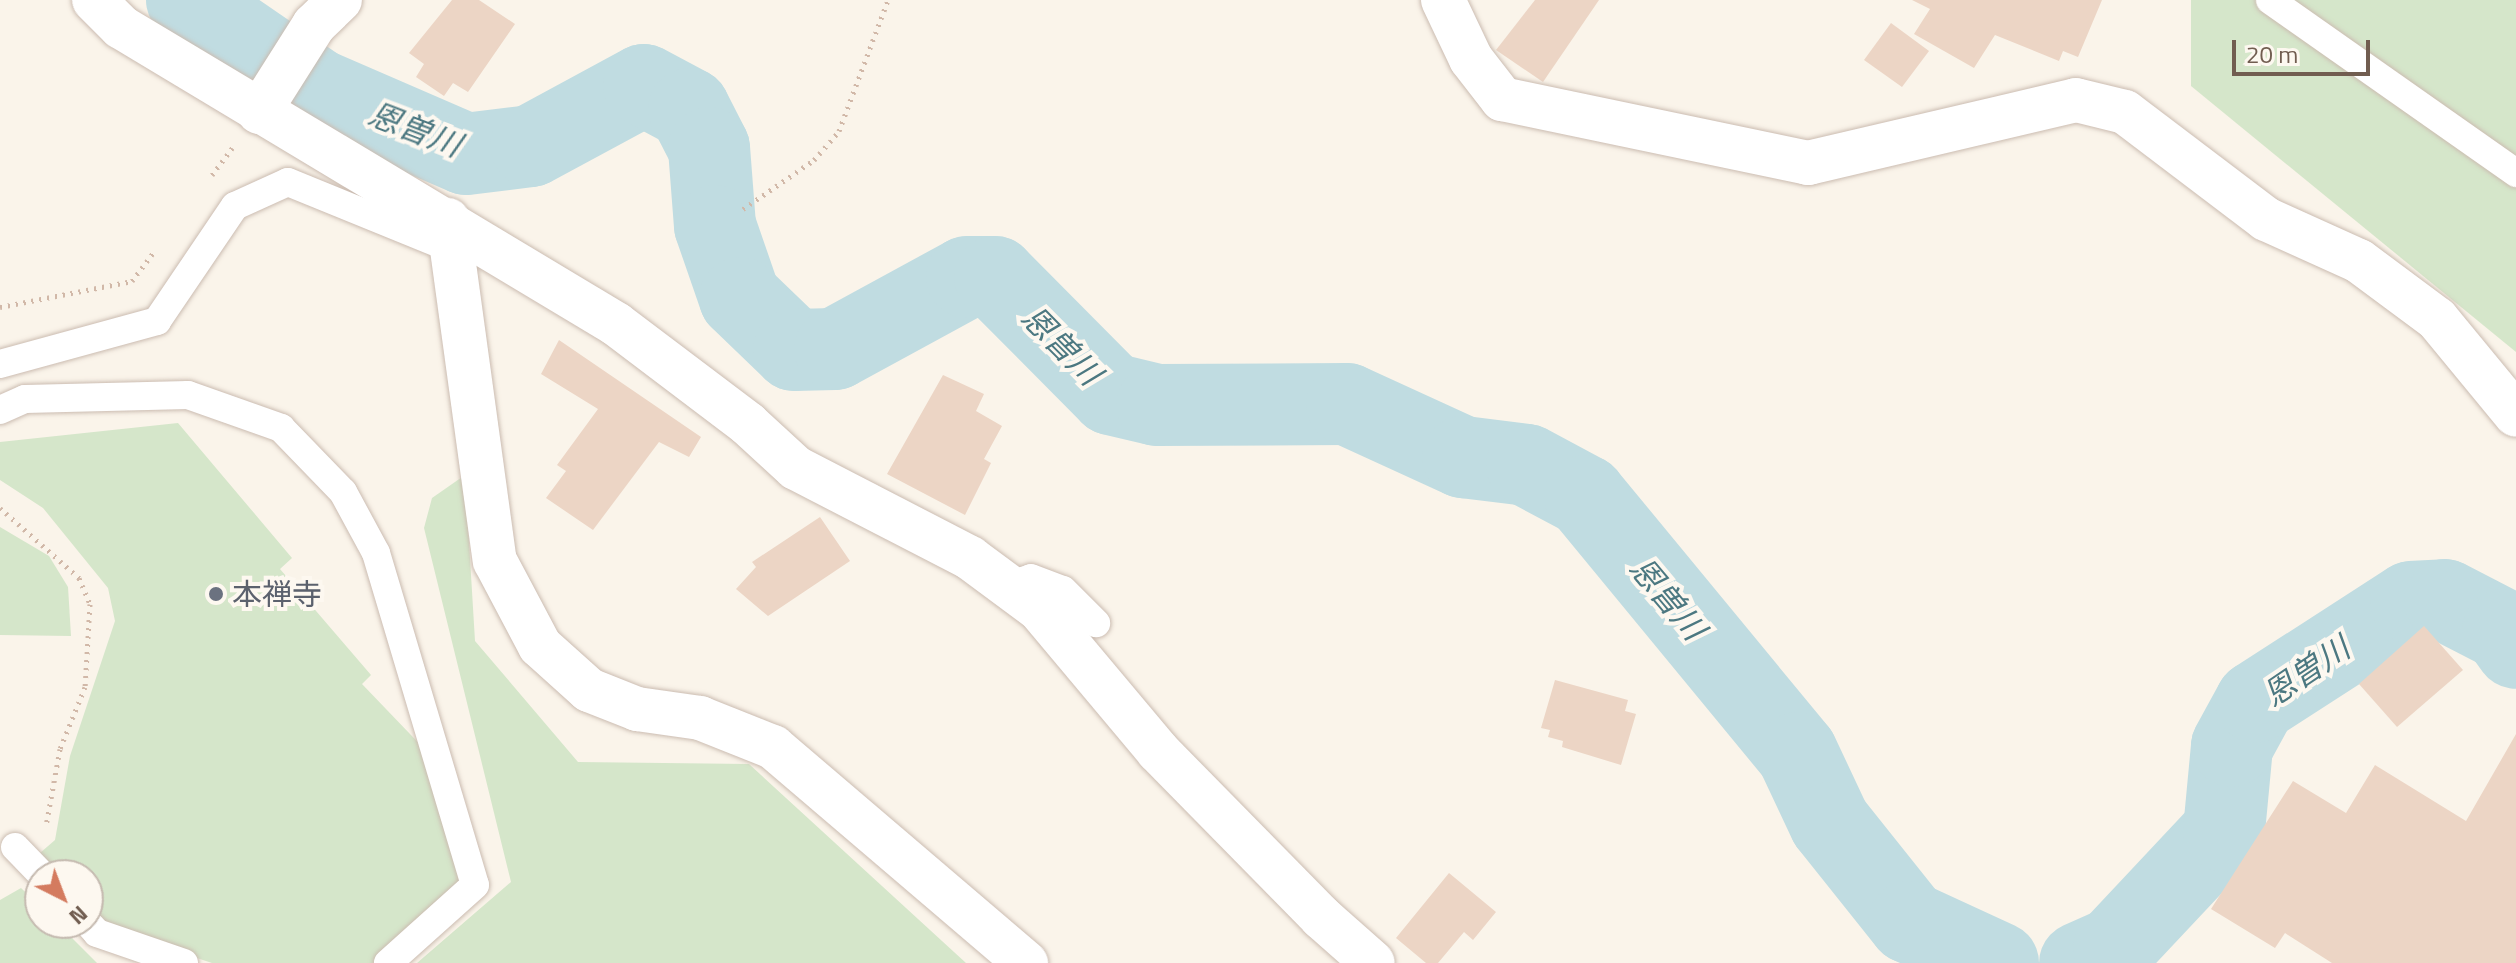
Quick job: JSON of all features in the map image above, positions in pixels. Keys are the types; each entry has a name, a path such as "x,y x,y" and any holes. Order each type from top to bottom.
{"street":[{"path":"94,0 121,27 266,102 450,234 616,324 748,424 796,468 970,558 1039,609 1158,751 1321,917 1373,963"},
{"path":"266,102 314,25 340,0"},
{"path":"1443,0 1471,59 1502,99 1808,163 2076,100 2125,112 2266,219 2359,261 2437,319 2516,415"},
{"path":"450,234 495,561 540,646 589,690 637,709 700,718 773,747 1026,963"}],"lane":[{"path":"2270,0 2516,173"},
{"path":"0,364 157,321 235,206 288,182 450,234"},
{"path":"0,410 25,399 188,395 281,428 343,492 376,553 475,885 388,963"},
{"path":"1007,586 1031,578 1063,590 1096,623"},
{"path":"15,847 27,859"},
{"path":"104,935 184,963"}],"path":[{"path":"743,209 814,160 839,131 888,0"},
{"path":"205,184 266,102"},
{"path":"0,307 132,281 160,244"},
{"path":"0,508 79,578 90,604 85,687 60,749 47,825 15,847"}],"green space":[{"path":"2191,0 2516,0 2516,352 2191,86"},
{"path":"178,423 292,558 280,569 371,675 362,684 434,759 464,881 376,963 212,963 104,927 104,859 45,859 40,853 55,840 70,756 115,621 108,588 43,508 0,480 0,442"},
{"path":"465,475 475,641 578,762 749,764 966,963 417,963 511,882 424,528 432,498"},
{"path":"0,527 49,556 68,587 71,636 0,635"},
{"path":"21,888 24,891 24,939 73,939 97,963 0,963 0,900"}],"building":[{"path":"452,0 479,0 515,24 468,92 453,83 444,96 416,77 424,64 409,53"},
{"path":"1535,0 1599,0 1543,82 1496,50"},
{"path":"1912,0 2102,0 2078,57 2063,51 2059,61 1995,35 1974,68 1914,34 1930,9"},
{"path":"1891,23 1929,51 1902,87 1864,60"},
{"path":"559,340 701,437 689,457 659,442 593,530 546,498 566,471 557,465 598,409 541,374"},
{"path":"943,375 984,394 976,411 1002,426 984,459 991,463 965,515 887,474"},
{"path":"820,517 850,561 768,616 736,589 756,567 752,562"},
{"path":"2424,626 2463,670 2397,727 2359,684"},
{"path":"1555,680 1628,700 1625,711 1636,714 1621,765 1562,747 1563,741 1548,737 1550,730 1541,728"},
{"path":"2516,734 2516,963 2332,963 2285,933 2275,948 2211,909 2293,781 2346,813 2375,765 2466,821"},
{"path":"1449,873 1496,912 1473,940 1464,932 1438,963 1426,963 1396,938"}],"waterway":[{"name":"恩曽川","path":"187,0 318,90 466,154 531,146 644,85 689,109 709,148 715,226 740,298 794,350 835,349 967,277 995,277 1111,394 1157,405 1347,404 1463,457 1527,465 1585,496 1797,753 1830,823 1909,922 1998,963"},
{"name":"恩曽川","path":"2080,963 2114,948 2224,831 2232,746 2256,702 2411,602 2445,600 2503,630 2516,648"}],"place":[{"name":"本禅寺","path":"216,594"}]}
